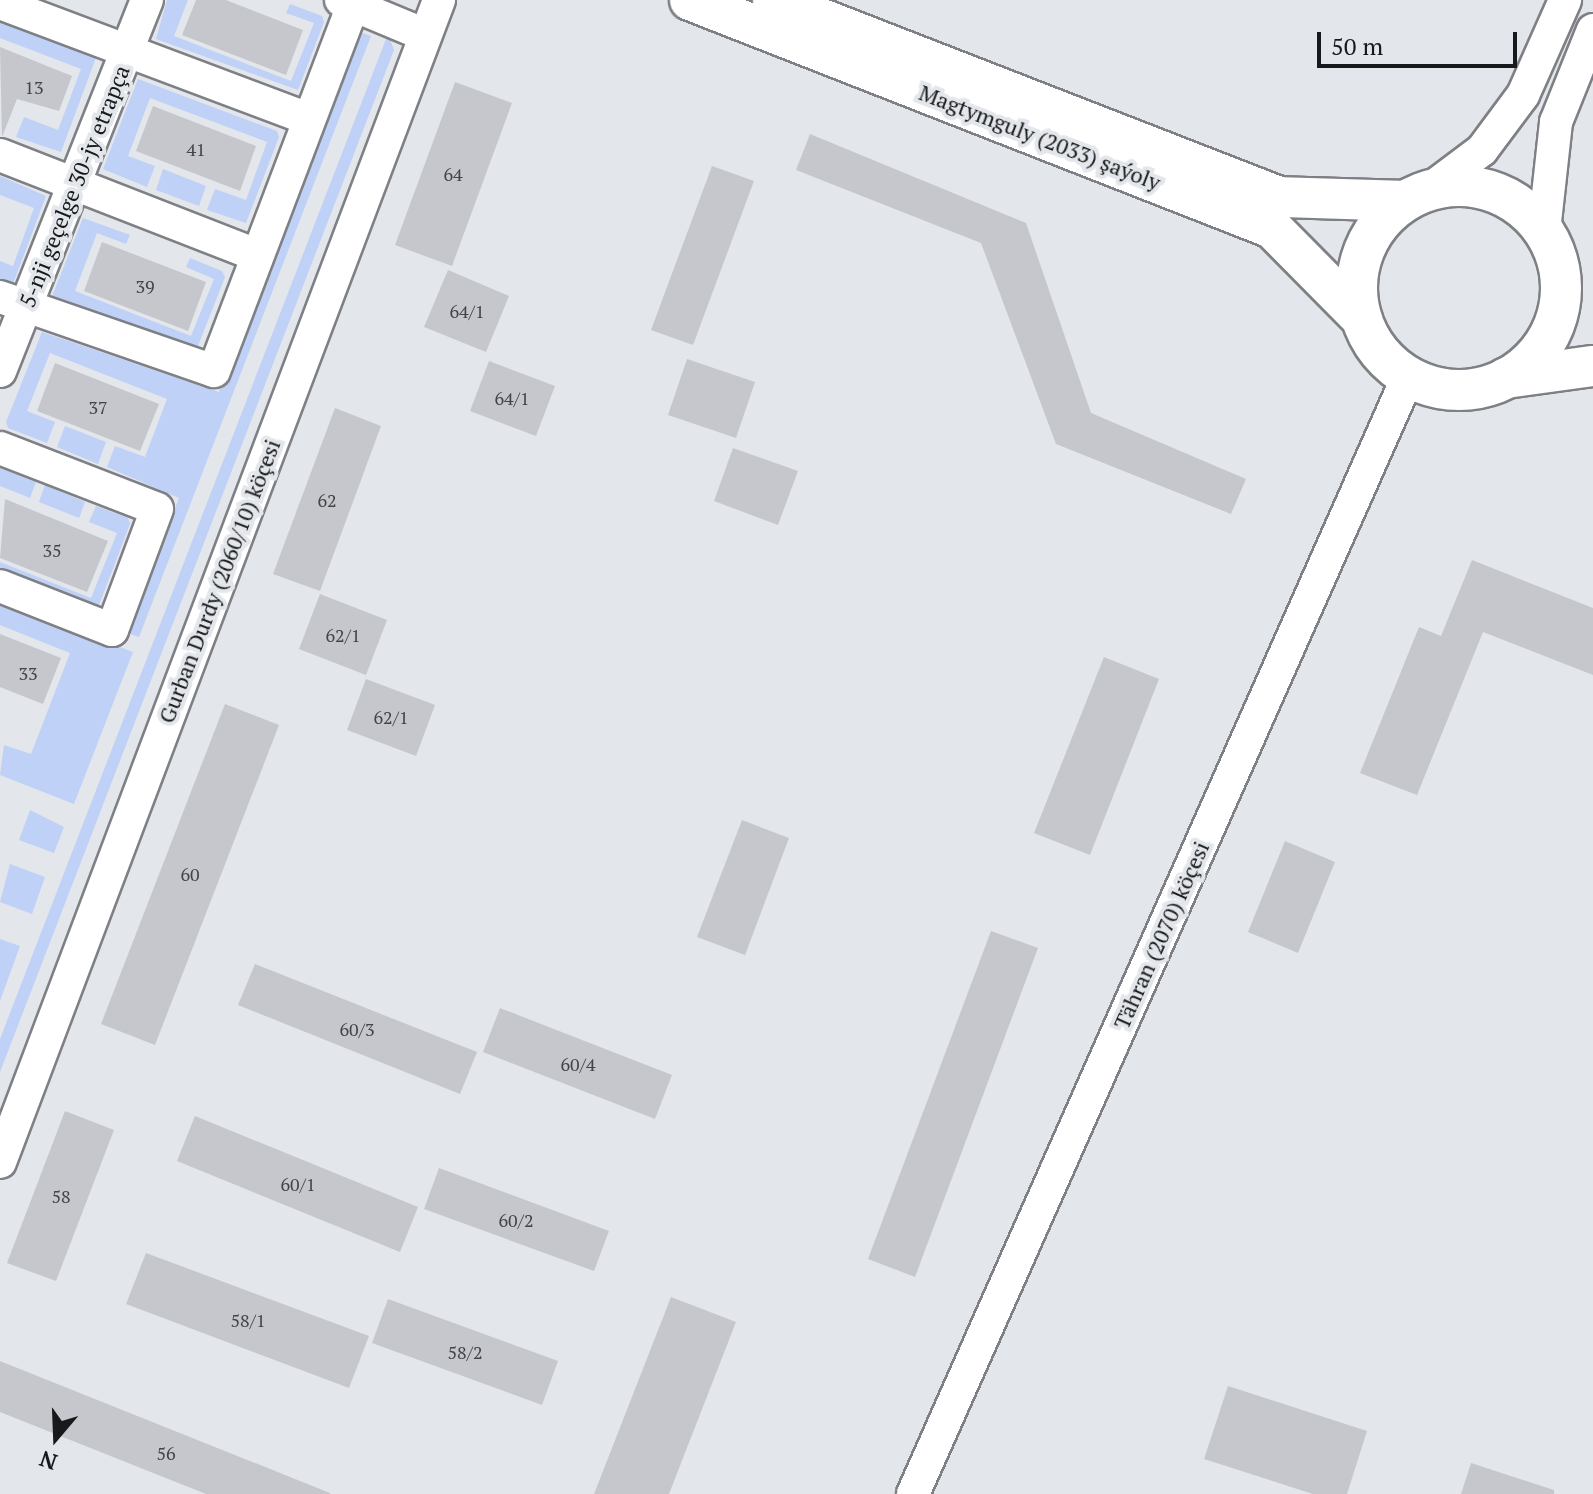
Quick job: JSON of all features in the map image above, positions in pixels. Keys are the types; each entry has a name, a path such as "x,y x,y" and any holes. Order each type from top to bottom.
{"main road":[{"name":"Magtymguly (2033) şaýoly","path":"690,0 1272,228 1361,318"},
{"name":"Magtymguly (2033) şaýoly","path":"773,0 817,8 1279,197 1417,195"},
{"path":"1593,280 1502,195 1467,185 1417,195 1376,227 1359,261 1361,318 1379,352 1408,377 1468,390 1506,378 1593,366"},
{"path":"1506,378 1536,355 1556,322 1562,284 1548,239"}],"street":[{"name":"5-nji geçelge 30-jy etrapça","path":"0,371 13,301 76,185 147,0"},
{"name":"Gurban Durdy (2060/10) köçesi","path":"3,1146 439,0"},
{"path":"1417,195 1482,150 1523,95 1565,0"},
{"path":"13,301 214,371 309,119 347,2 425,35"},
{"path":"0,3 309,119"},
{"path":"1548,239 1556,122 1593,30"},
{"path":"0,155 256,255"},
{"name":"Tähran (2070) köçesi","path":"913,1494 1408,377"},
{"path":"0,448 157,509 112,630 0,586"}],"shaded area":[{"path":"167,0 188,0 174,36 291,81 314,23 286,13 290,4 322,16 324,22 298,90 156,39"},
{"path":"0,17 97,55 61,152 16,137 24,117 58,130 81,69 0,38"},
{"path":"359,32 371,36 139,637 127,633 179,498 107,467 115,446 145,457 167,399 50,353 27,411 55,422 47,443 8,428 6,422 42,332 219,392"},
{"path":"388,34 394,50 0,1072 0,1039"},
{"path":"138,79 277,131 279,137 246,223 207,210 215,189 246,200 267,142 150,98 128,156 155,166 147,187 103,169"},
{"path":"163,169 206,186 199,206 156,190"},
{"path":"0,176 46,196 13,284 0,280 0,261 13,266 34,208 0,195"},
{"path":"83,218 130,235 126,244 97,233 75,291 191,336 214,279 186,267 190,258 222,271 225,277 196,351 51,299"},
{"path":"65,426 106,442 98,464 57,447"},
{"path":"0,468 36,482 30,498 0,486"},
{"path":"45,485 85,502 79,518 39,502"},
{"path":"96,506 128,518 130,524 96,613 0,580 0,562 91,598 117,533 89,522"},
{"path":"0,601 133,652 74,804 0,775 4,745 31,754 70,653 0,625"},
{"path":"30,810 64,827 54,853 19,840"},
{"path":"10,864 45,877 32,914 0,902"},
{"path":"0,939 20,946 0,1001"}],"building":[{"path":"196,0 226,0 303,30 286,75 182,35"},
{"path":"0,47 72,76 59,111 17,99 2,137"},
{"path":"455,82 512,103 452,266 395,245"},
{"path":"153,106 256,146 240,191 136,151"},
{"path":"810,134 1026,223 1091,413 1246,479 1231,514 1056,444 981,243 796,170"},
{"path":"712,166 754,181 693,345 651,330"},
{"path":"102,242 206,282 188,331 84,291"},
{"path":"448,270 509,296 486,352 424,327"},
{"path":"687,359 755,382 736,438 668,415"},
{"path":"489,361 555,386 536,436 470,411"},
{"path":"55,363 159,404 140,451 37,411"},
{"path":"335,408 381,426 320,591 273,574"},
{"path":"733,448 798,471 778,525 714,501"},
{"path":"5,499 108,541 87,592 0,558"},
{"path":"1472,560 1593,608 1593,675 1483,632 1417,795 1360,773 1419,627 1441,636"},
{"path":"320,594 387,620 366,675 299,649"},
{"path":"0,634 61,658 43,704 0,687"},
{"path":"1104,657 1159,679 1090,855 1034,833"},
{"path":"366,679 435,705 416,756 347,730"},
{"path":"225,704 279,725 155,1045 101,1024"},
{"path":"742,820 789,838 745,955 697,937"},
{"path":"1285,841 1335,862 1298,953 1248,932"},
{"path":"991,931 1038,948 915,1277 868,1259"},
{"path":"255,964 477,1052 460,1094 238,1005"},
{"path":"500,1008 672,1075 655,1119 483,1052"},
{"path":"65,1111 114,1130 56,1281 7,1263"},
{"path":"195,1116 418,1207 400,1252 177,1161"},
{"path":"439,1168 609,1231 594,1271 424,1209"},
{"path":"146,1253 369,1336 349,1388 126,1304"},
{"path":"671,1297 736,1322 669,1494 594,1494"},
{"path":"388,1299 558,1361 542,1405 372,1343"},
{"path":"0,1361 330,1494 206,1494 0,1412"},
{"path":"1228,1386 1367,1431 1347,1494 1313,1494 1204,1459"},
{"path":"1471,1463 1554,1490 1554,1494 1461,1494"}]}
